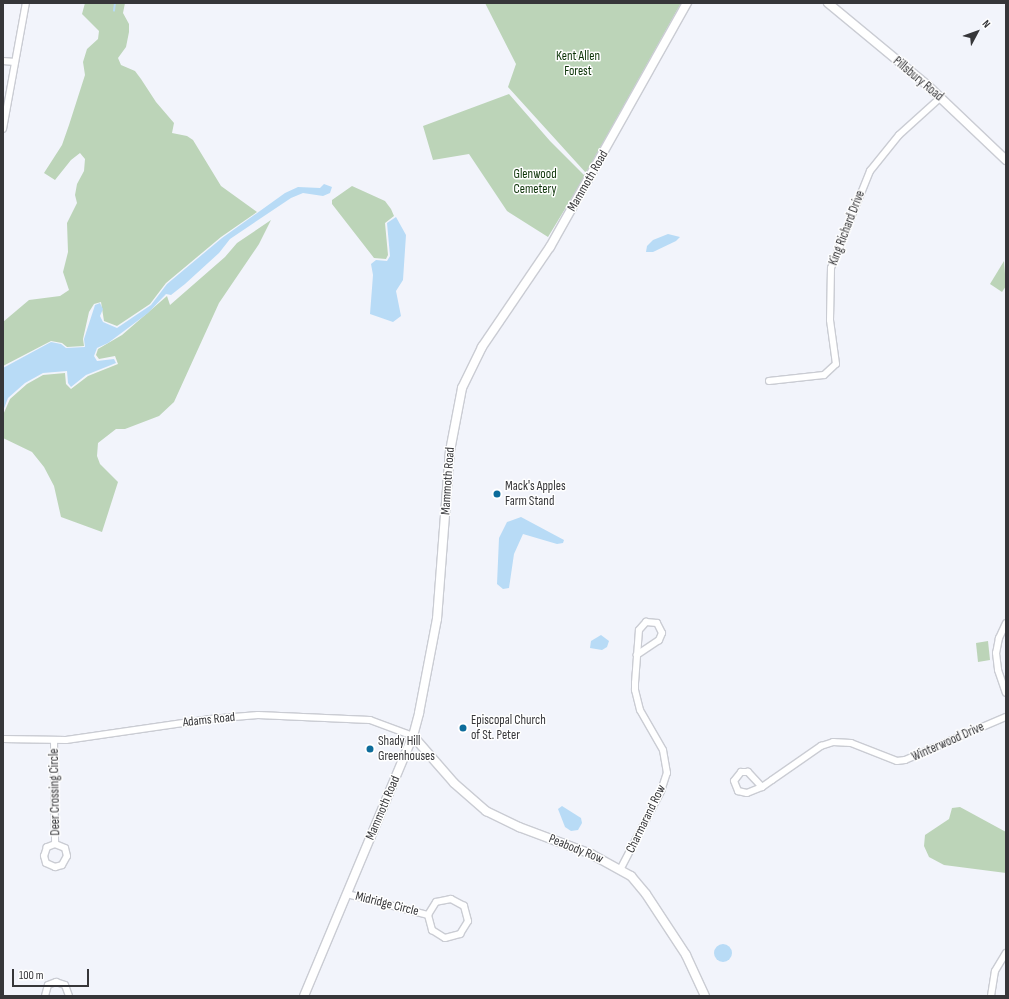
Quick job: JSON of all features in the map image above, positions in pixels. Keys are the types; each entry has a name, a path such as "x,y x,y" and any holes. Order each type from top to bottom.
{"main road":[{"name":"Mammoth Road","path":"304,996 413,736 421,707 437,619 451,448 462,388 482,347 554,241 687,3"},
{"name":"Pillsbury Road","path":"828,3 940,98 1006,160"},
{"name":"Peabody Row","path":"413,736 454,784 486,812 621,868 631,876 646,894 686,955 706,996"}],"street":[{"path":"3,129 26,3"},
{"path":"3,61 15,62"},
{"name":"King Richard Drive","path":"769,381 824,375 836,364 830,320 831,268 870,171 899,135 940,98"},
{"name":"Charmarand Row","path":"621,868 661,791 667,773 663,750 640,710 636,696 637,655 641,627 650,621 657,623 662,629 659,640 637,655"},
{"path":"1006,623 999,638 996,653 998,670 1006,693"},
{"name":"Adams Road","path":"3,739 54,740 210,719 258,715 370,720 413,736"},
{"name":"Winterwood Drive","path":"762,787 748,772 737,774 734,781 735,788 741,793 747,793 762,787 826,744 851,743 901,761 1006,717"},
{"name":"Deer Crossing Circle","path":"54,740 56,844"},
{"name":"Midridge Circle","path":"346,894 428,914"},
{"name":"Midridge Circle","path":"451,899 464,906 468,921 460,934 445,938 432,930 428,914 436,902 451,899"},
{"path":"991,996 995,971 1006,953"},
{"path":"45,996 48,985 56,982 65,985 69,996"}],"green space":[{"path":"85,3 125,3 123,13 129,24 129,32 126,47 118,58 121,65 135,71 156,102 174,123 172,133 187,136 193,140 221,186 257,212 221,237 166,283 150,304 117,326 104,321 101,302 94,304 89,312 83,339 84,346 67,347 62,343 51,341 3,366 3,322 29,300 60,296 69,290 63,272 68,252 67,223 77,203 75,195 77,184 84,171 85,159 80,153 71,160 55,180 44,173 62,145 69,125 85,75 83,62 87,49 98,39 99,31 82,14"},
{"name":"Kent Allen Forest","path":"485,3 681,3 586,173 508,87 516,64"},
{"name":"Glenwood Cemetery","path":"509,94 550,141 585,176 548,237 507,211 469,154 433,160 423,126"},
{"path":"352,186 385,201 391,209 394,216 385,223 388,255 386,259 374,258 332,204 332,200"},
{"path":"271,220 259,244 219,303 174,402 159,416 125,429 116,429 98,443 97,456 100,464 118,482 102,532 61,517 54,486 44,467 32,452 3,438 3,415 10,399 27,384 43,375 65,373 66,384 71,389 88,376 118,364 115,356 99,359 96,355 98,349 122,335 167,296 170,305 225,257 237,243"},
{"path":"1004,261 1006,286 1002,292 990,284"},
{"path":"988,641 990,660 978,662 976,643"},
{"path":"960,807 1006,832 1006,873 944,865 929,857 924,846 925,835 949,819 952,808"}],"water":[{"path":"324,184 332,187 330,193 323,196 303,193 291,198 230,239 219,253 185,284 171,295 166,294 148,313 108,343 97,348 94,356 97,361 114,359 116,363 86,375 71,387 68,383 67,371 43,373 25,383 8,398 3,411 3,368 51,342 61,344 66,348 85,347 84,339 95,305 100,303 103,309 100,316 103,322 117,328 151,305 167,284 222,238 285,193 298,187 320,188"},
{"path":"396,217 406,235 403,280 396,291 401,316 393,322 370,314 373,275 371,264 376,260 387,261 390,256 387,223"},
{"path":"668,234 680,237 676,241 653,252 646,252 647,246 653,240"},
{"path":"521,517 564,540 563,543 557,544 523,534 514,554 509,588 503,589 497,584 499,538 507,522"},
{"path":"601,635 609,641 607,647 602,650 590,648 591,641"},
{"path":"562,806 581,818 582,823 578,830 571,831 565,827 558,809"},
{"path":"723,944 729,947 732,953 729,959 723,962 717,959 714,953 717,947"}],"waterway":[{"path":"114,11 115,3"}],"place":[{"name":"Mack's Apples Farm Stand","path":"497,494"},
{"name":"Episcopal Church of St. Peter","path":"463,728"},
{"name":"Shady Hill Greenhouses","path":"370,749"}]}
